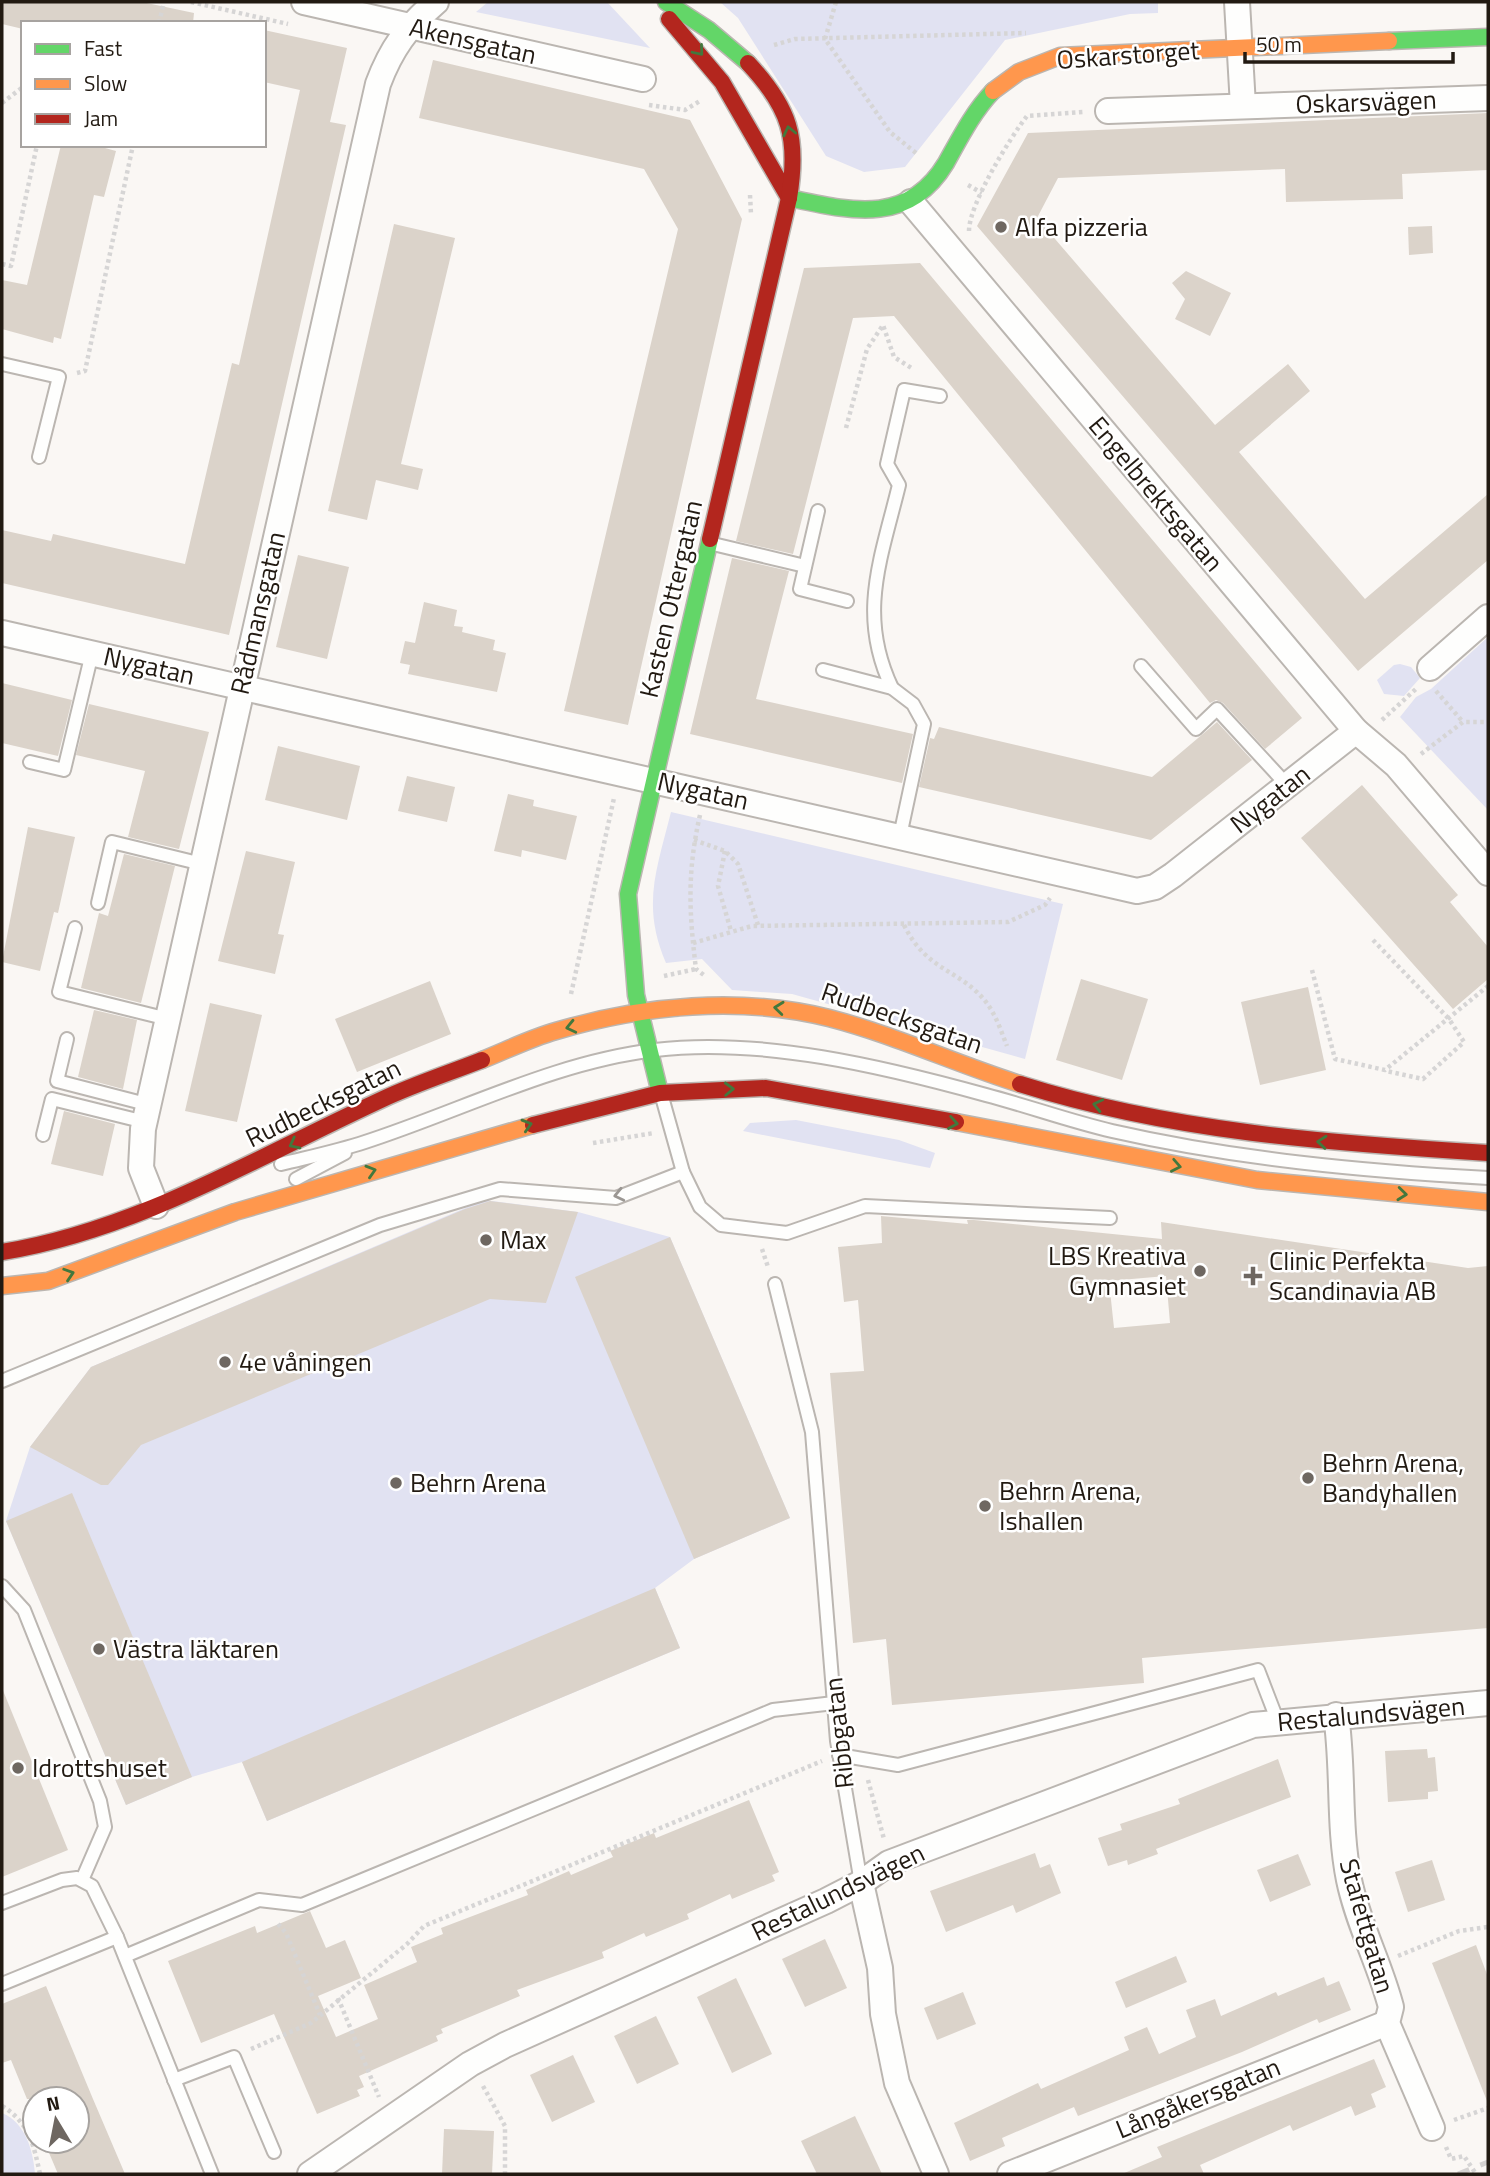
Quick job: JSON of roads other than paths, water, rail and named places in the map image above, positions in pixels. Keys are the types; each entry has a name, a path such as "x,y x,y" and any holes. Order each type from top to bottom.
{"main road":[{"path":"652,2 695,46 730,90 789,198"},
{"path":"666,2 718,35 748,63 770,90 786,119 795,155 789,198"},
{"path":"1240,48 1488,37"},
{"name":"Oskarstorget","path":"911,202 943,169 982,100 1003,79 1023,68 1060,56 1240,48"},
{"path":"789,198 855,209 880,208 911,202"},
{"name":"Kasten Ottergatan","path":"660,1093 638,1014 627,937 628,894 789,198"},
{"name":"Rudbecksgatan","path":"2,1252 68,1238 156,1206 223,1179 386,1097 564,1028 638,1014 722,1005 804,1010 846,1021 983,1072 1056,1095 1185,1124 1261,1136 1488,1153"},
{"path":"2,1286 48,1281 84,1270 235,1212 534,1123 660,1093 753,1088 812,1094 1218,1174 1488,1202"}],"street":[{"name":"Akensgatan","path":"304,2 643,79"},
{"path":"408,27 436,2"},
{"path":"1237,2 1243,106"},
{"name":"Rådmansgatan","path":"156,1206 141,1168 147,1113 378,84 390,53 408,27"},
{"name":"Oskarsvägen","path":"1108,111 1488,98"},
{"name":"Engelbrektsgatan","path":"911,202 1356,731 1396,765 1488,873"},
{"path":"1428,674 1488,617"},
{"name":"Nygatan","path":"2,633 654,779 1137,891 1155,887 1356,731"},
{"name":"Restalundsvägen","path":"310,2174 470,2064 505,2045 861,1884 889,1863 1253,1725 1336,1715 1488,1703"},
{"name":"Stafettgatan","path":"1336,1715 1341,1749 1343,1844 1350,1882 1391,2007 1387,2023 1432,2128"},
{"name":"Ribbgatan","path":"861,1884 880,1968 883,2014 897,2083 936,2174"},
{"name":"Långåkersgatan","path":"1010,2174 1387,2023"}],"lane":[{"path":"2,364 59,377 40,457"},
{"path":"892,688 879,659 872,612 876,583 899,485 887,464 904,390 940,396"},
{"path":"818,511 800,589 847,601"},
{"path":"709,543 806,566"},
{"path":"30,762 64,770 92,653"},
{"path":"1142,666 1196,729 1217,709 1287,785"},
{"path":"823,670 892,688 913,704 924,724 900,836"},
{"path":"97,903 112,842 202,864"},
{"path":"75,928 59,992 168,1018"},
{"path":"67,1039 57,1081 147,1113"},
{"path":"223,1179 364,1143 597,1060 648,1051 749,1047 801,1054 986,1095 1054,1116 1189,1148 1335,1166 1488,1178"},
{"path":"660,1093 683,1172 700,1207 721,1225 787,1233 865,1206 1110,1218"},
{"path":"43,1135 52,1099 147,1113"},
{"path":"235,1212 364,1143"},
{"path":"2,1381 380,1226 500,1189 615,1198 683,1172"},
{"name":"Ribbgatan","path":"775,1284 812,1432 839,1755 861,1884"},
{"path":"2,1586 24,1610 100,1801 105,1827 82,1880"},
{"path":"839,1755 898,1765 1258,1670 1278,1722"},
{"path":"124,1956 259,1900 302,1905 773,1710 834,1703"},
{"path":"2,1903 62,1881 82,1880 92,1886 117,1937 212,2174"},
{"path":"2,1984 117,1937"},
{"path":"174,2080 234,2057 274,2152"}],"railway":[{"path":"1458,2174 1488,2162"}],"place":[{"name":"Alfa pizzeria","path":"1001,227"},
{"name":"Max","path":"486,1240"},
{"name":"LBS Kreativa Gymnasiet","path":"1200,1271"},
{"name":"Clinic Perfekta Scandinavia AB","path":"1253,1276"},
{"name":"4e våningen","path":"225,1362"},
{"name":"Behrn Arena, Bandyhallen","path":"1308,1478"},
{"name":"Behrn Arena","path":"396,1483"},
{"name":"Behrn Arena, Ishallen","path":"985,1506"},
{"name":"Västra läktaren","path":"99,1649"},
{"name":"Idrottshuset","path":"18,1768"}]}
